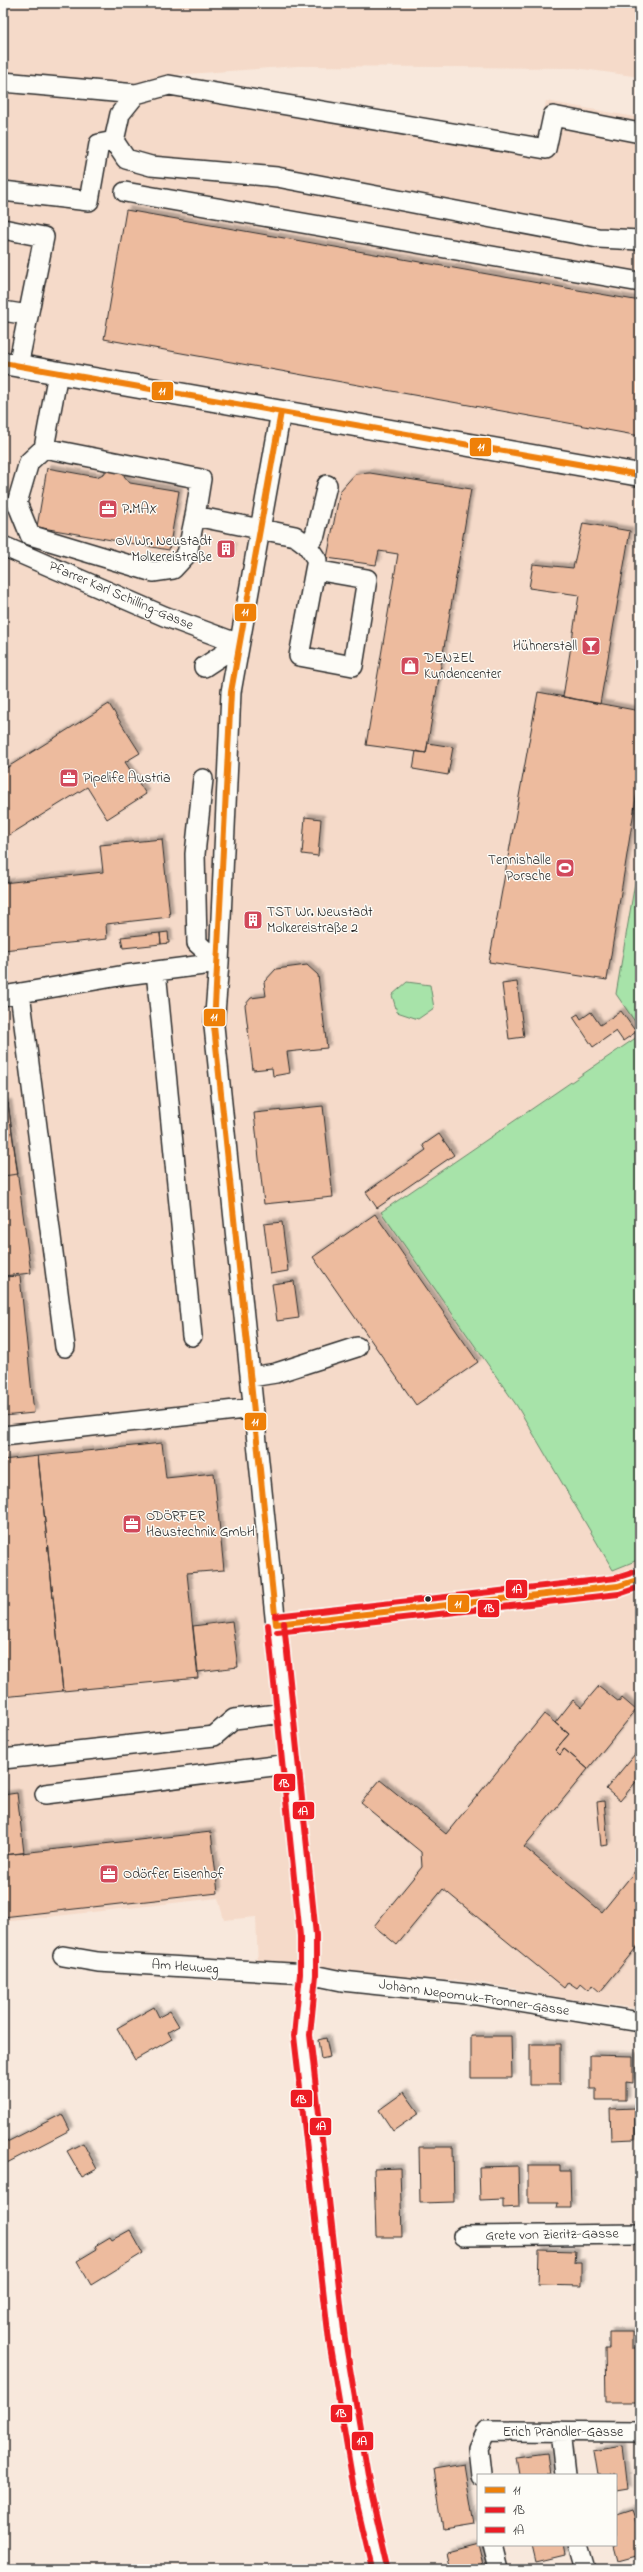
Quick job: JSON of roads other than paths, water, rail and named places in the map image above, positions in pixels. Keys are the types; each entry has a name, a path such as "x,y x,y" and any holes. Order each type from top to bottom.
{"main road":[{"path":"10,365 640,475"}],"street":[{"path":"3,82 136,94 169,85 546,149 553,116 640,133"},
{"path":"136,94 120,114 114,142 126,159 151,166 277,178 598,238 640,240"},
{"path":"3,191 89,200 99,144 114,142"},
{"path":"125,192 640,282"},
{"path":"3,229 44,237 28,316 10,365"},
{"path":"3,311 28,316"},
{"path":"44,448 201,479 187,554 173,569 153,572 30,535 17,503 29,462 44,448 58,373"},
{"path":"280,412 231,692 219,963 214,1026 308,1936 308,1974 302,2035 337,2340 364,2500 380,2569"},
{"path":"307,545 315,535 327,485"},
{"path":"195,516 295,536 307,545 317,560 315,570 299,656 352,666 367,579 315,570"},
{"name":"Pfarrer Karl Schilling-Gasse","path":"3,546 164,616 239,644"},
{"path":"204,667 239,644"},
{"path":"219,963 197,943 195,854 196,780 228,763"},
{"path":"65,1347 12,994 156,971 219,963"},
{"path":"156,971 192,1336"},
{"path":"251,1376 276,1374 357,1347"},
{"path":"3,1436 253,1408"},
{"path":"276,1624 618,1586 640,1578"},
{"path":"3,1759 214,1736 234,1719 285,1713"},
{"path":"45,1794 290,1764"},
{"name":"Am Heuweg","path":"63,1956 98,1962 308,1974"},
{"name":"Johann Nepomuk-Fronner-Gasse","path":"308,1974 342,1981 476,1995 640,2022"},
{"name":"Grete von Zieritz-Gasse","path":"463,2236 640,2234"},
{"path":"560,2431 565,2474"},
{"name":"Erich Prandler-Gasse","path":"482,2474 478,2448 486,2432 640,2432"},
{"path":"492,2546 498,2569"},
{"path":"578,2546 585,2569"}],"place":[{"name":"P.MAX","path":"108,509"},
{"name":"OV Wr. Neustadt Molkereistraße","path":"226,549"},
{"name":"Hühnerstall","path":"591,646"},
{"name":"DENZEL Kundencenter","path":"410,666"},
{"name":"Pipelife Austria","path":"69,778"},
{"name":"Tennishalle Porsche","path":"565,868"},
{"name":"TST Wr. Neustadt Molkereistraße 2","path":"253,920"},
{"name":"ODÖRFER Haustechnik GmbH","path":"132,1524"},
{"name":"Odörfer Eisenhof","path":"109,1874"}]}
